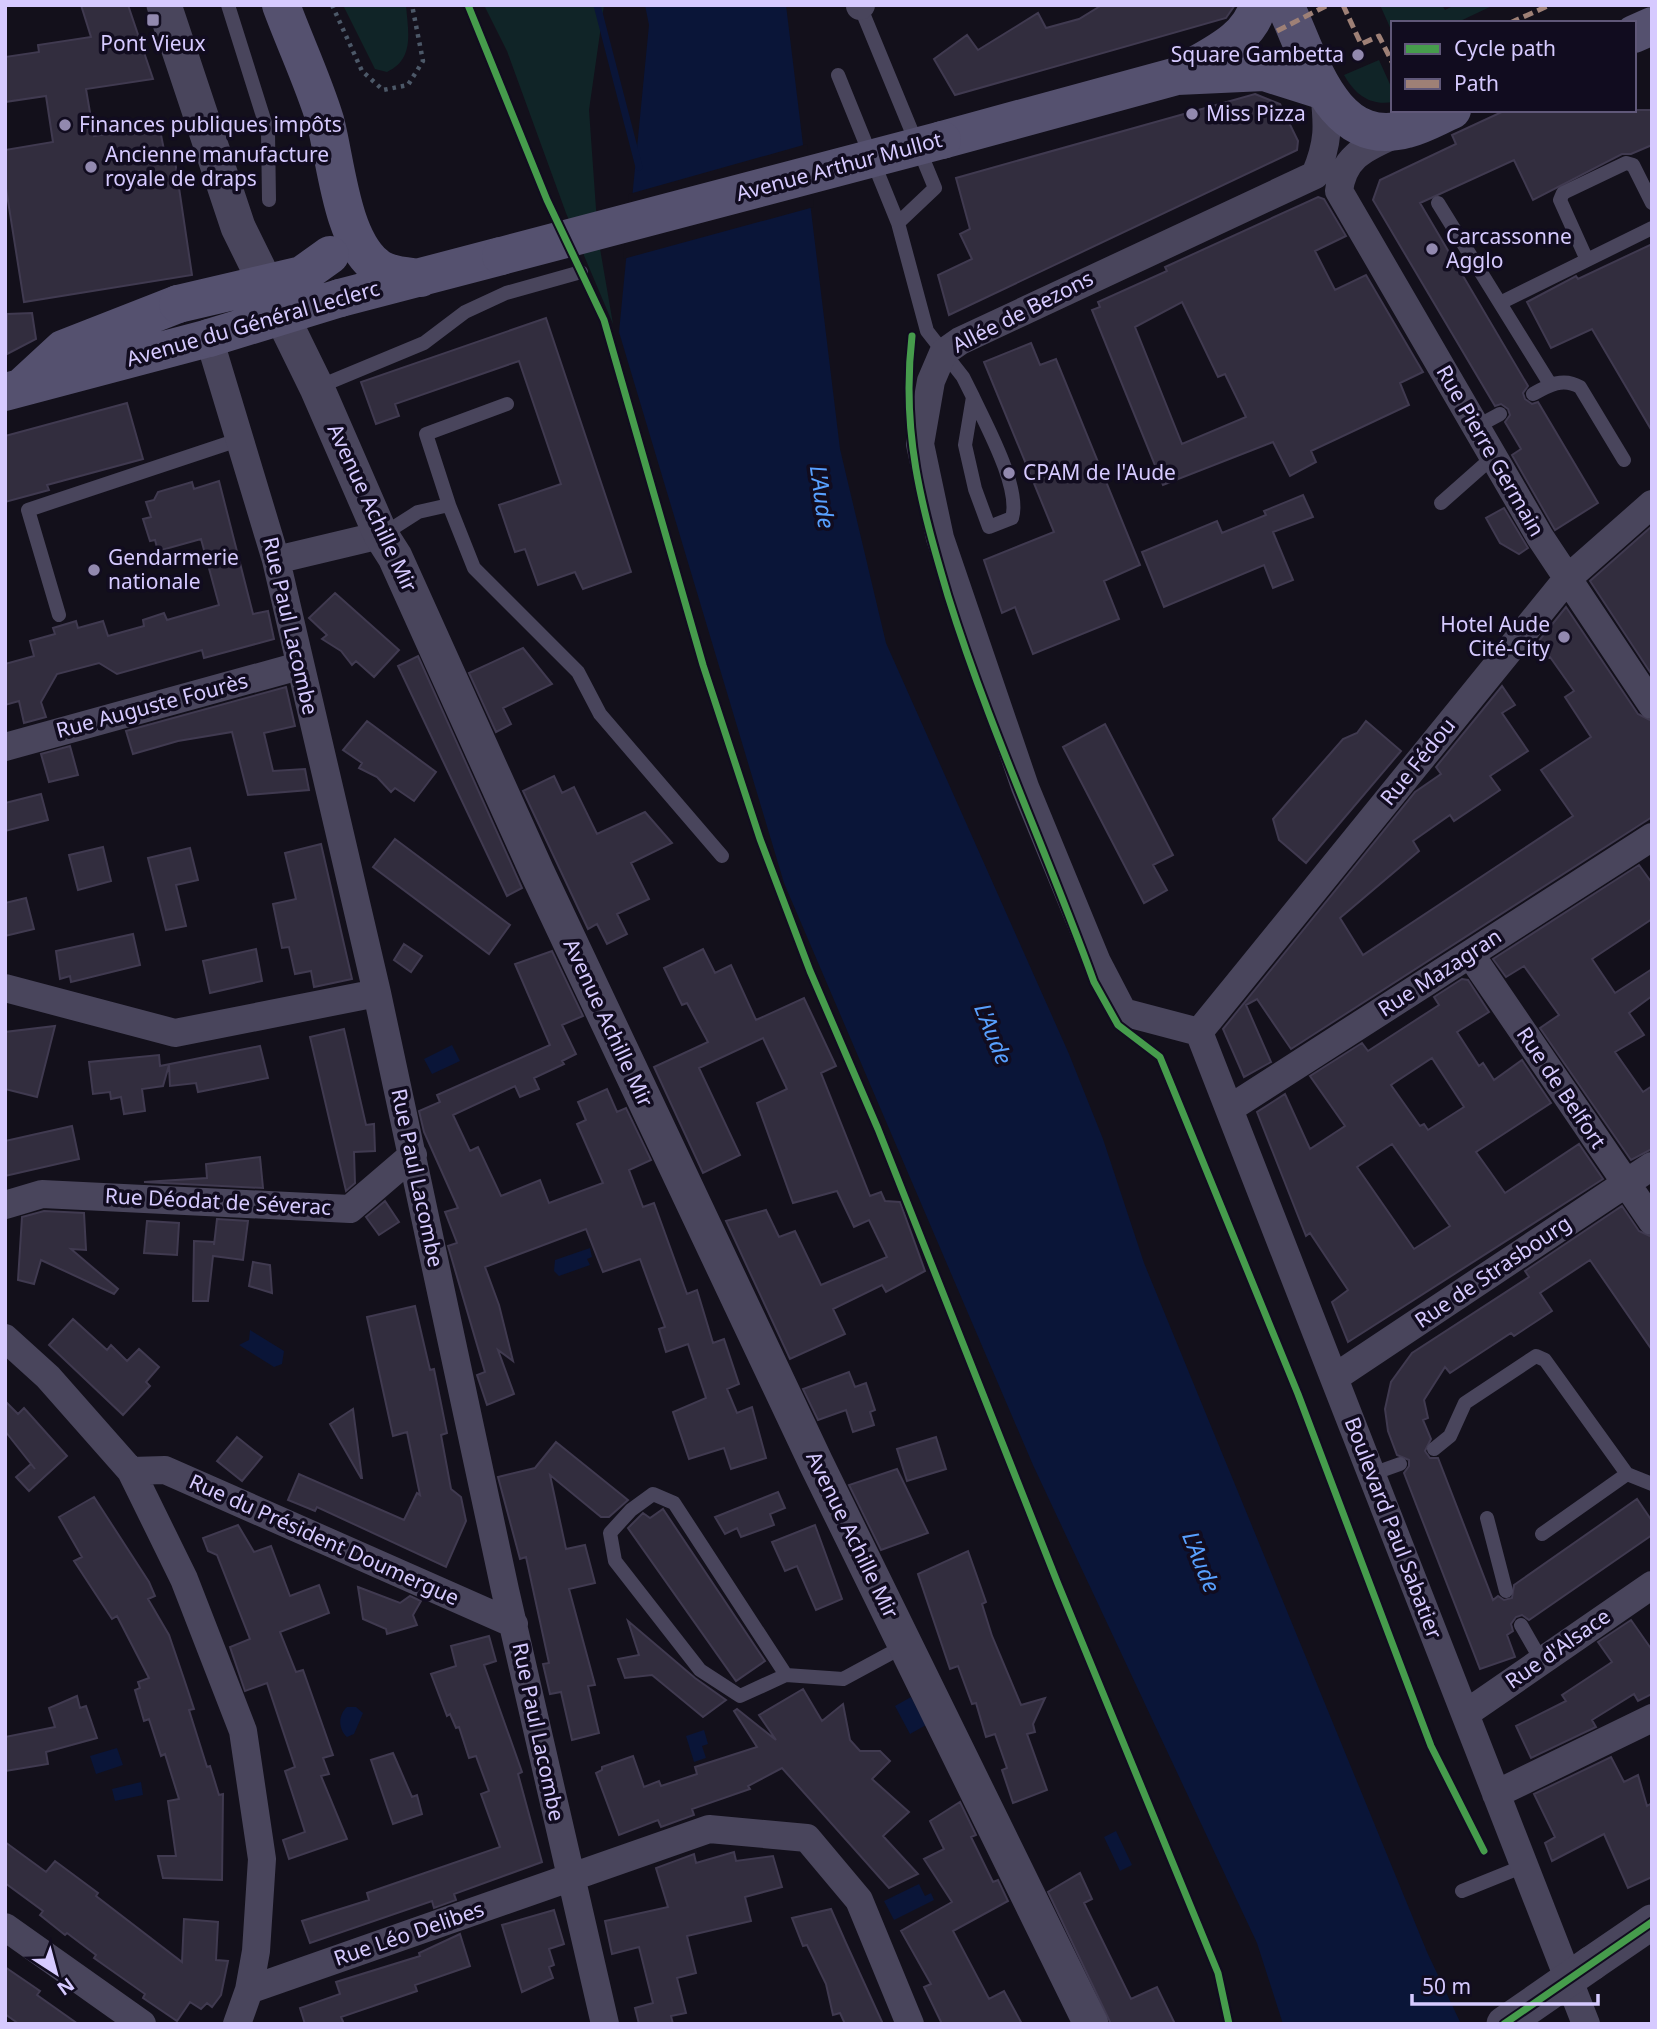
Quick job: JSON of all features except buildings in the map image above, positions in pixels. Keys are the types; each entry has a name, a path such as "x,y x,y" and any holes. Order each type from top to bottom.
{"main road":[{"path":"281,5 324,119 346,214 360,246 375,266 393,274 421,278"},
{"name":"Avenue Arthur Mullot","path":"1177,76 1242,34 1255,17 1258,5"},
{"path":"1285,5 1324,91 1348,122 1374,131 1406,130 1447,112"},
{"name":"Avenue Arthur Mullot","path":"501,256 1177,76 1264,72 1324,91"},
{"path":"13,390 63,349 178,304 302,275 330,255 346,214"},
{"name":"Avenue du Général Leclerc","path":"13,390 209,338 340,298 501,256"}],"street":[{"name":"Avenue Achille Mir","path":"164,5 238,227 317,388 381,536 395,557 537,872 906,1645 1091,2024"},
{"path":"1315,175 1325,151 1329,131 1324,91"},
{"path":"1339,191 1341,172 1355,155 1406,130"},
{"name":"Rue Pierre Germain","path":"1315,175 1328,181 1339,191 1475,427 1567,579 1652,705"},
{"name":"Allée de Bezons","path":"1199,1032 1123,1012 1097,962 1025,788 940,538 920,444 931,381 943,353 960,341 1128,260 1315,175"},
{"name":"Rue Paul Lacombe","path":"209,338 275,560 377,993 569,1878 605,2024"},
{"name":"Rue Fédou","path":"1199,1032 1567,579 1652,504"},
{"path":"275,560 381,536"},
{"name":"Rue Auguste Fourès","path":"5,747 299,666"},
{"name":"Rue Mazagran","path":"1229,1109 1652,837"},
{"name":"Rue de Belfort","path":"1470,954 1652,1222"},
{"path":"5,988 175,1033 377,993"},
{"name":"Boulevard Paul Sabatier","path":"1199,1032 1586,2024"},
{"name":"Rue Déodat de Séverac","path":"5,1205 42,1194 350,1209 413,1155"},
{"name":"Rue de Strasbourg","path":"1334,1378 1652,1166"},
{"path":"5,1338 48,1377 131,1471 184,1579 243,1731 262,1859 256,1951 249,1990 237,2024"},
{"name":"Rue du Président Doumergue","path":"131,1471 165,1470 514,1624"},
{"name":"Rue d'Alsace","path":"1465,1714 1652,1585"},
{"path":"1496,1794 1652,1718"},
{"name":"Rue Léo Delibes","path":"249,1990 709,1829 807,1838 859,1900 910,2024"},
{"path":"1504,2024 1652,1922"},
{"path":"5,1927 142,2024"}],"lane":[{"path":"228,5 268,132 269,200"},
{"path":"861,6 935,188 898,223"},
{"path":"838,75 898,223 926,331 963,377 973,397 1004,467 1014,509 1012,518 989,527 975,489 965,446 973,397"},
{"path":"1587,260 1563,210 1560,200 1563,193 1626,163 1633,165 1652,203"},
{"path":"1438,203 1550,384"},
{"path":"1500,303 1652,228"},
{"path":"317,388 424,343 465,312 506,293 581,272"},
{"path":"1533,394 1550,384 1570,382 1580,387 1624,460"},
{"path":"507,404 426,434 449,505 474,568 578,672 600,714 722,856"},
{"path":"1475,427 1500,414"},
{"path":"59,615 28,510 241,439"},
{"path":"1441,503 1493,457"},
{"path":"381,536 418,512 449,505"},
{"path":"1434,1448 1450,1436 1465,1403 1536,1356 1545,1360 1627,1474 1652,1484"},
{"path":"1372,1474 1400,1464"},
{"path":"1542,1534 1627,1474"},
{"path":"786,1675 674,1503 653,1494 631,1510 610,1533 615,1561 700,1670 740,1696 786,1675 843,1679 906,1645"},
{"path":"1487,1518 1506,1591"},
{"path":"1521,1626 1541,1660"},
{"path":"1462,1891 1524,1867"}],"path":[{"path":"332,5 362,71 383,90 408,85 423,61 412,5"}],"green space":[{"path":"343,5 406,5 408,44 402,60 396,66 387,72 375,69"},
{"path":"484,5 604,5 589,110 598,237 613,324 566,213 507,51"},
{"path":"1380,5 1442,5 1445,10 1455,5 1494,5 1460,21 1391,21 1391,30"},
{"path":"1379,60 1391,87 1391,102 1377,102 1364,97 1344,75"}],"water":[{"name":"L'Aude","path":"645,5 786,5 840,449 886,643 1069,1054 1103,1139 1144,1263 1427,1952 1461,2024 1283,2024 1257,1943 1033,1465 784,883 619,332 649,25"},
{"path":"452,1045 460,1061 432,1074 424,1059"},
{"path":"590,1248 592,1257 587,1259 590,1265 559,1276 554,1271 555,1260"},
{"path":"250,1330 284,1351 282,1364 274,1367 239,1345 249,1340"},
{"path":"911,1697 926,1725 910,1734 895,1706"},
{"path":"347,1707 356,1707 363,1713 354,1734 347,1737 340,1722"},
{"path":"704,1730 708,1744 702,1746 706,1758 694,1762 686,1736"},
{"path":"117,1748 123,1765 96,1774 90,1756"},
{"path":"141,1782 143,1795 115,1801 112,1789"},
{"path":"1116,1831 1132,1865 1120,1871 1104,1837"},
{"path":"919,1884 925,1896 931,1893 934,1900 894,1920 884,1901"}],"pier":[{"path":"807,144 814,207 623,259 629,194"}],"waterway":[{"path":"597,5 639,167"}],"marked path":[{"path":"1277,31 1328,5"},
{"path":"1343,5 1361,44 1379,36 1391,60"},
{"path":"1514,21 1550,5"}],"cycle path":[{"path":"468,5 547,200 604,320 703,665 760,839 810,971 878,1129 1058,1584 1218,1973 1229,2024"},
{"path":"912,336 909,404 916,468 938,563 981,694 1094,982 1118,1025 1160,1057 1298,1394 1431,1746 1484,1851"},
{"path":"1504,2024 1652,1922"}],"place":[{"name":"Pont Vieux","path":"153,20"},
{"name":"Square Gambetta","path":"1358,55"},
{"name":"Miss Pizza","path":"1192,114"},
{"name":"Finances publiques impôts","path":"65,125"},
{"name":"Ancienne manufacture royale de draps","path":"91,167"},
{"name":"Carcassonne Agglo","path":"1432,249"},
{"name":"CPAM de l'Aude","path":"1009,473"},
{"name":"Gendarmerie nationale","path":"94,570"},
{"name":"Hotel Aude Cité-City","path":"1564,637"}]}
